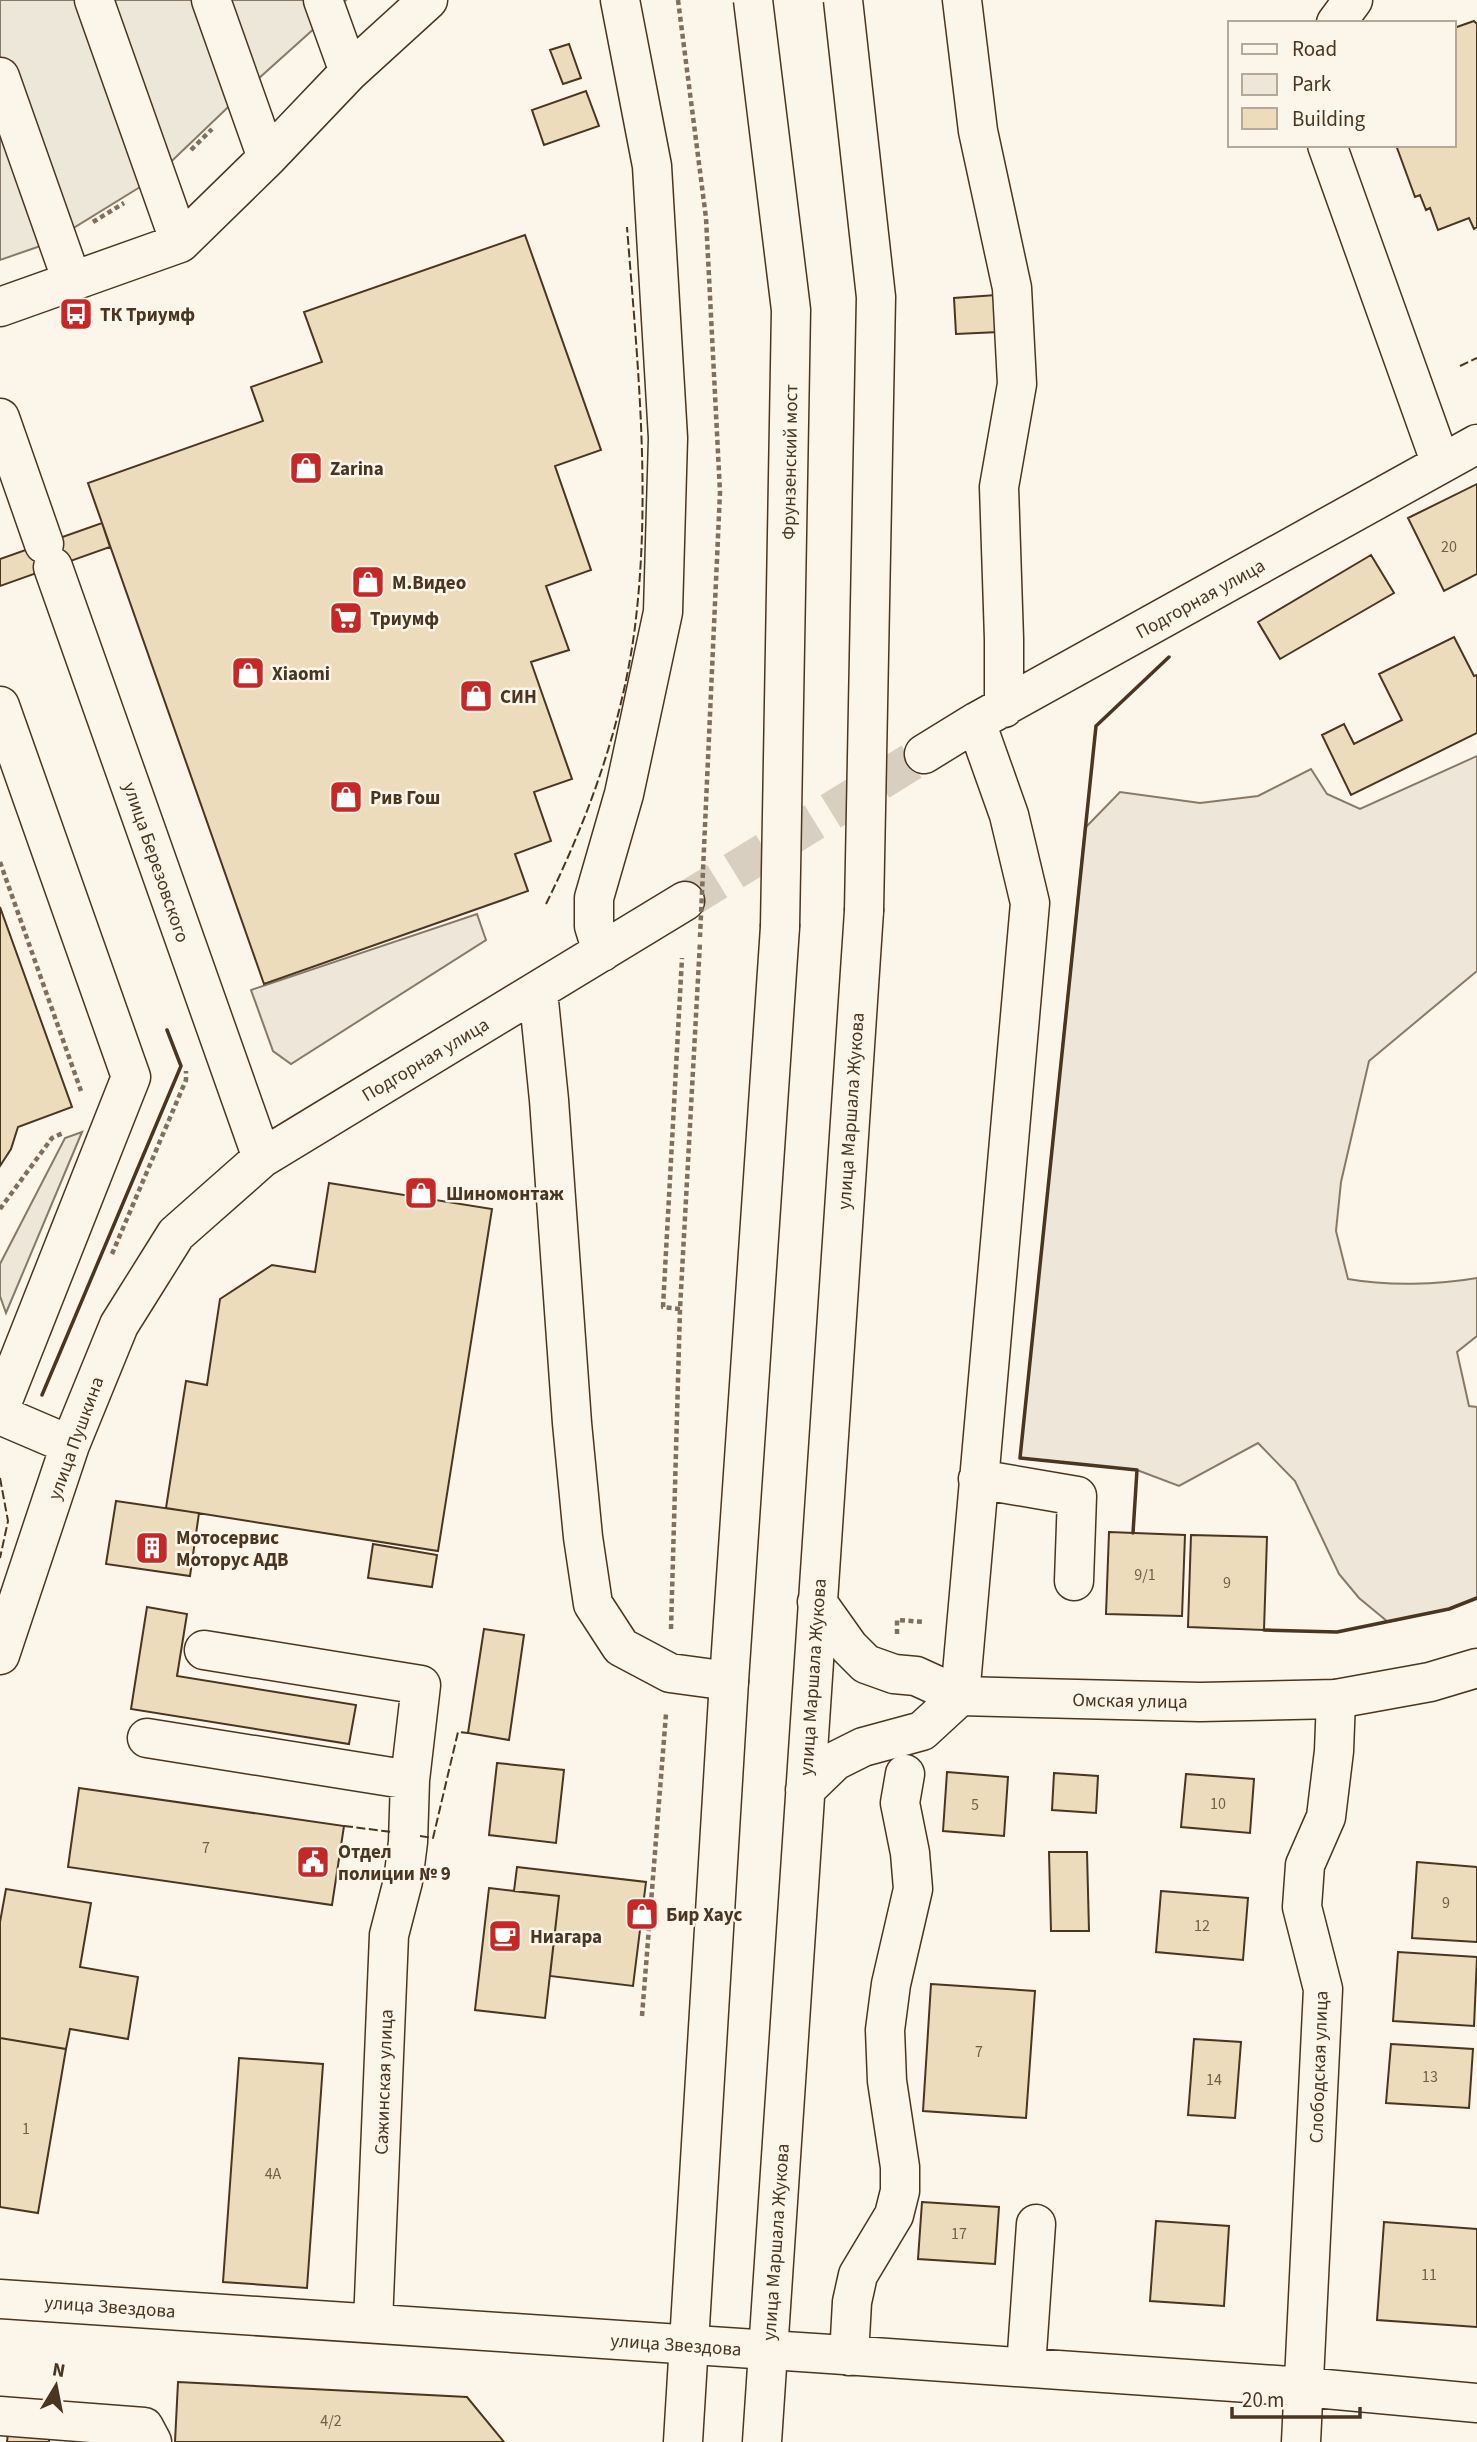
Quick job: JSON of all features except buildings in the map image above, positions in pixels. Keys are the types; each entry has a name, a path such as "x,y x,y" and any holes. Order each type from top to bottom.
{"street":[{"path":"94,0 180,243"},
{"path":"211,0 267,158"},
{"path":"323,0 349,72"},
{"path":"0,307 180,243 267,158 349,72 428,0"},
{"path":"602,952 594,926 594,898 624,794 663,612 668,438 652,166 620,0"},
{"name":"Фрунзенский мост","path":"729,1681 780,927 791,310 753,0"},
{"name":"улица Маршала Жукова","path":"762,2442 864,912 876,297 842,0"},
{"path":"805,1790 835,1761 853,1752 922,1731 960,1696 1030,903 1009,815 990,715 1004,639 999,487 1017,384 1012,288 978,131 962,0"},
{"path":"1337,21 1353,0"},
{"path":"0,77 72,281"},
{"path":"1328,147 1441,464"},
{"name":"улица Березовского","path":"0,418 262,1158"},
{"name":"Подгорная улица","path":"924,754 1477,444"},
{"path":"0,706 131,1077 0,1408"},
{"name":"Подгорная улица","path":"176,1234 262,1158 685,901"},
{"path":"538,991 549,1100 572,1423 583,1537 593,1604 621,1647 670,1673 729,1681 683,2442"},
{"name":"улица Пушкина","path":"0,1655 70,1445 119,1325 176,1234"},
{"path":"0,1415 70,1445"},
{"path":"978,1479 1077,1496 1074,1581"},
{"name":"Омская улица","path":"817,1602 849,1647 866,1664 894,1674 916,1676 960,1696 1200,1702 1336,1699 1430,1682 1477,1668"},
{"name":"Сажинская улица","path":"204,1650 421,1685 410,1780 408,1842 403,1881 389,1936 373,2323"},
{"name":"Слободская улица","path":"1301,2442 1323,1989 1302,1908 1305,1865 1326,1817 1334,1752 1336,1699"},
{"path":"147,1738 410,1780"},
{"path":"849,2356 852,2302 858,2275 894,2215 900,2191 900,2167 887,2081 885,2030 891,1984 913,1889 911,1853 900,1803 905,1774"},
{"path":"1026,2367 1036,2224"},
{"name":"улица Звездова","path":"0,2299 1026,2367 1304,2387 1477,2403"},
{"path":"0,2416 144,2427 152,2442"}],"path":[{"path":"642,2016 670,1673 680,1308 720,492 706,218 678,0"},
{"path":"0,862 83,1097"},
{"path":"680,1308 663,1307 682,958"},
{"path":"111,1255 186,1080 186,1062"},
{"path":"0,1209 52,1138"},
{"path":"897,1620 924,1622"}],"green space":[{"path":"1477,756 1477,971 1369,1061 1341,1182 1336,1231 1348,1279 1412,1284 1477,1278 1477,1336 1457,1352 1469,1406 1477,1407 1477,1598 1449,1609 1388,1622 1359,1598 1339,1574 1295,1481 1258,1443 1179,1486 1137,1470 1020,1458 1085,828 1120,792 1200,803 1258,796 1311,769 1327,794 1360,809"},
{"path":"477,914 486,940 291,1064 273,1051 251,990"},
{"path":"82,1132 6,1313 0,1296 0,1264 65,1138"}],"shaded area":[{"path":"0,0 346,0 153,179 49,243 0,260"}],"tunnel":[{"path":"685,901 924,754"}],"fence":[{"path":"546,904 577,836 603,765 623,692 636,618 642,520 641,422 627,227"},
{"path":"1460,366 1477,358"},
{"path":"0,1478 8,1521 0,1558"},
{"path":"420,1836 433,1838 458,1732 468,1733"},
{"path":"344,1826 392,1832"}],"wall":[{"path":"1133,1533 1137,1470 1020,1458 1096,726 1169,657"},
{"path":"42,1395 181,1066 167,1030"},
{"path":"1264,1630 1337,1632 1449,1609 1477,1598"}],"place":[{"name":"ТК Триумф","path":"76,314"},
{"name":"Zarina","path":"306,468"},
{"name":"М.Видео","path":"368,582"},
{"name":"Триумф","path":"346,618"},
{"name":"Xiaomi","path":"248,673"},
{"name":"СИН","path":"476,696"},
{"name":"Рив Гош","path":"346,797"},
{"name":"Шиномонтаж","path":"421,1193"},
{"name":"Мотосервис Моторус АДВ","path":"152,1548"},
{"name":"Отдел полиции № 9","path":"313,1862"},
{"name":"Бир Хаус","path":"642,1914"},
{"name":"Ниагара","path":"505,1936"}]}
